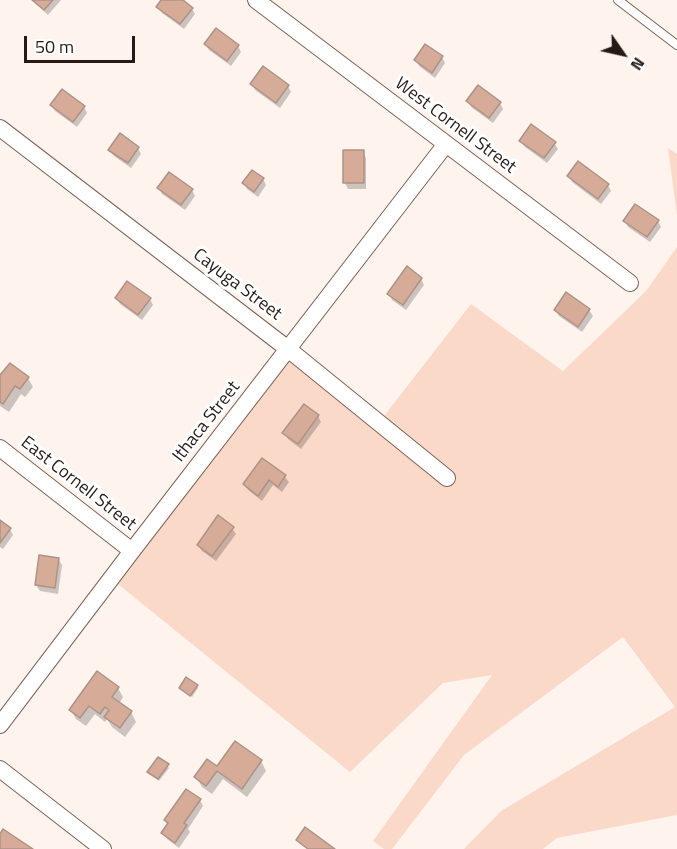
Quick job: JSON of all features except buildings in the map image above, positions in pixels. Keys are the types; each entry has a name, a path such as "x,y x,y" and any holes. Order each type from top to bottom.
{"street":[{"name":"West Cornell Street","path":"256,0 630,283"},
{"name":"Cayuga Street","path":"0,128 288,349 447,478"},
{"name":"Ithaca Street","path":"0,725 446,144"},
{"name":"East Cornell Street","path":"0,448 132,551"},
{"path":"0,770 103,849"}],"lane":[{"path":"618,0 677,45"}],"shaded area":[{"path":"668,148 677,154 677,216"},
{"path":"677,247 677,815 557,838 543,849 464,849 501,811 675,707 623,637 464,755 392,849 384,849 373,841 492,675 443,683 350,772 113,580 287,351 384,416 471,304 563,371 646,291"}]}
